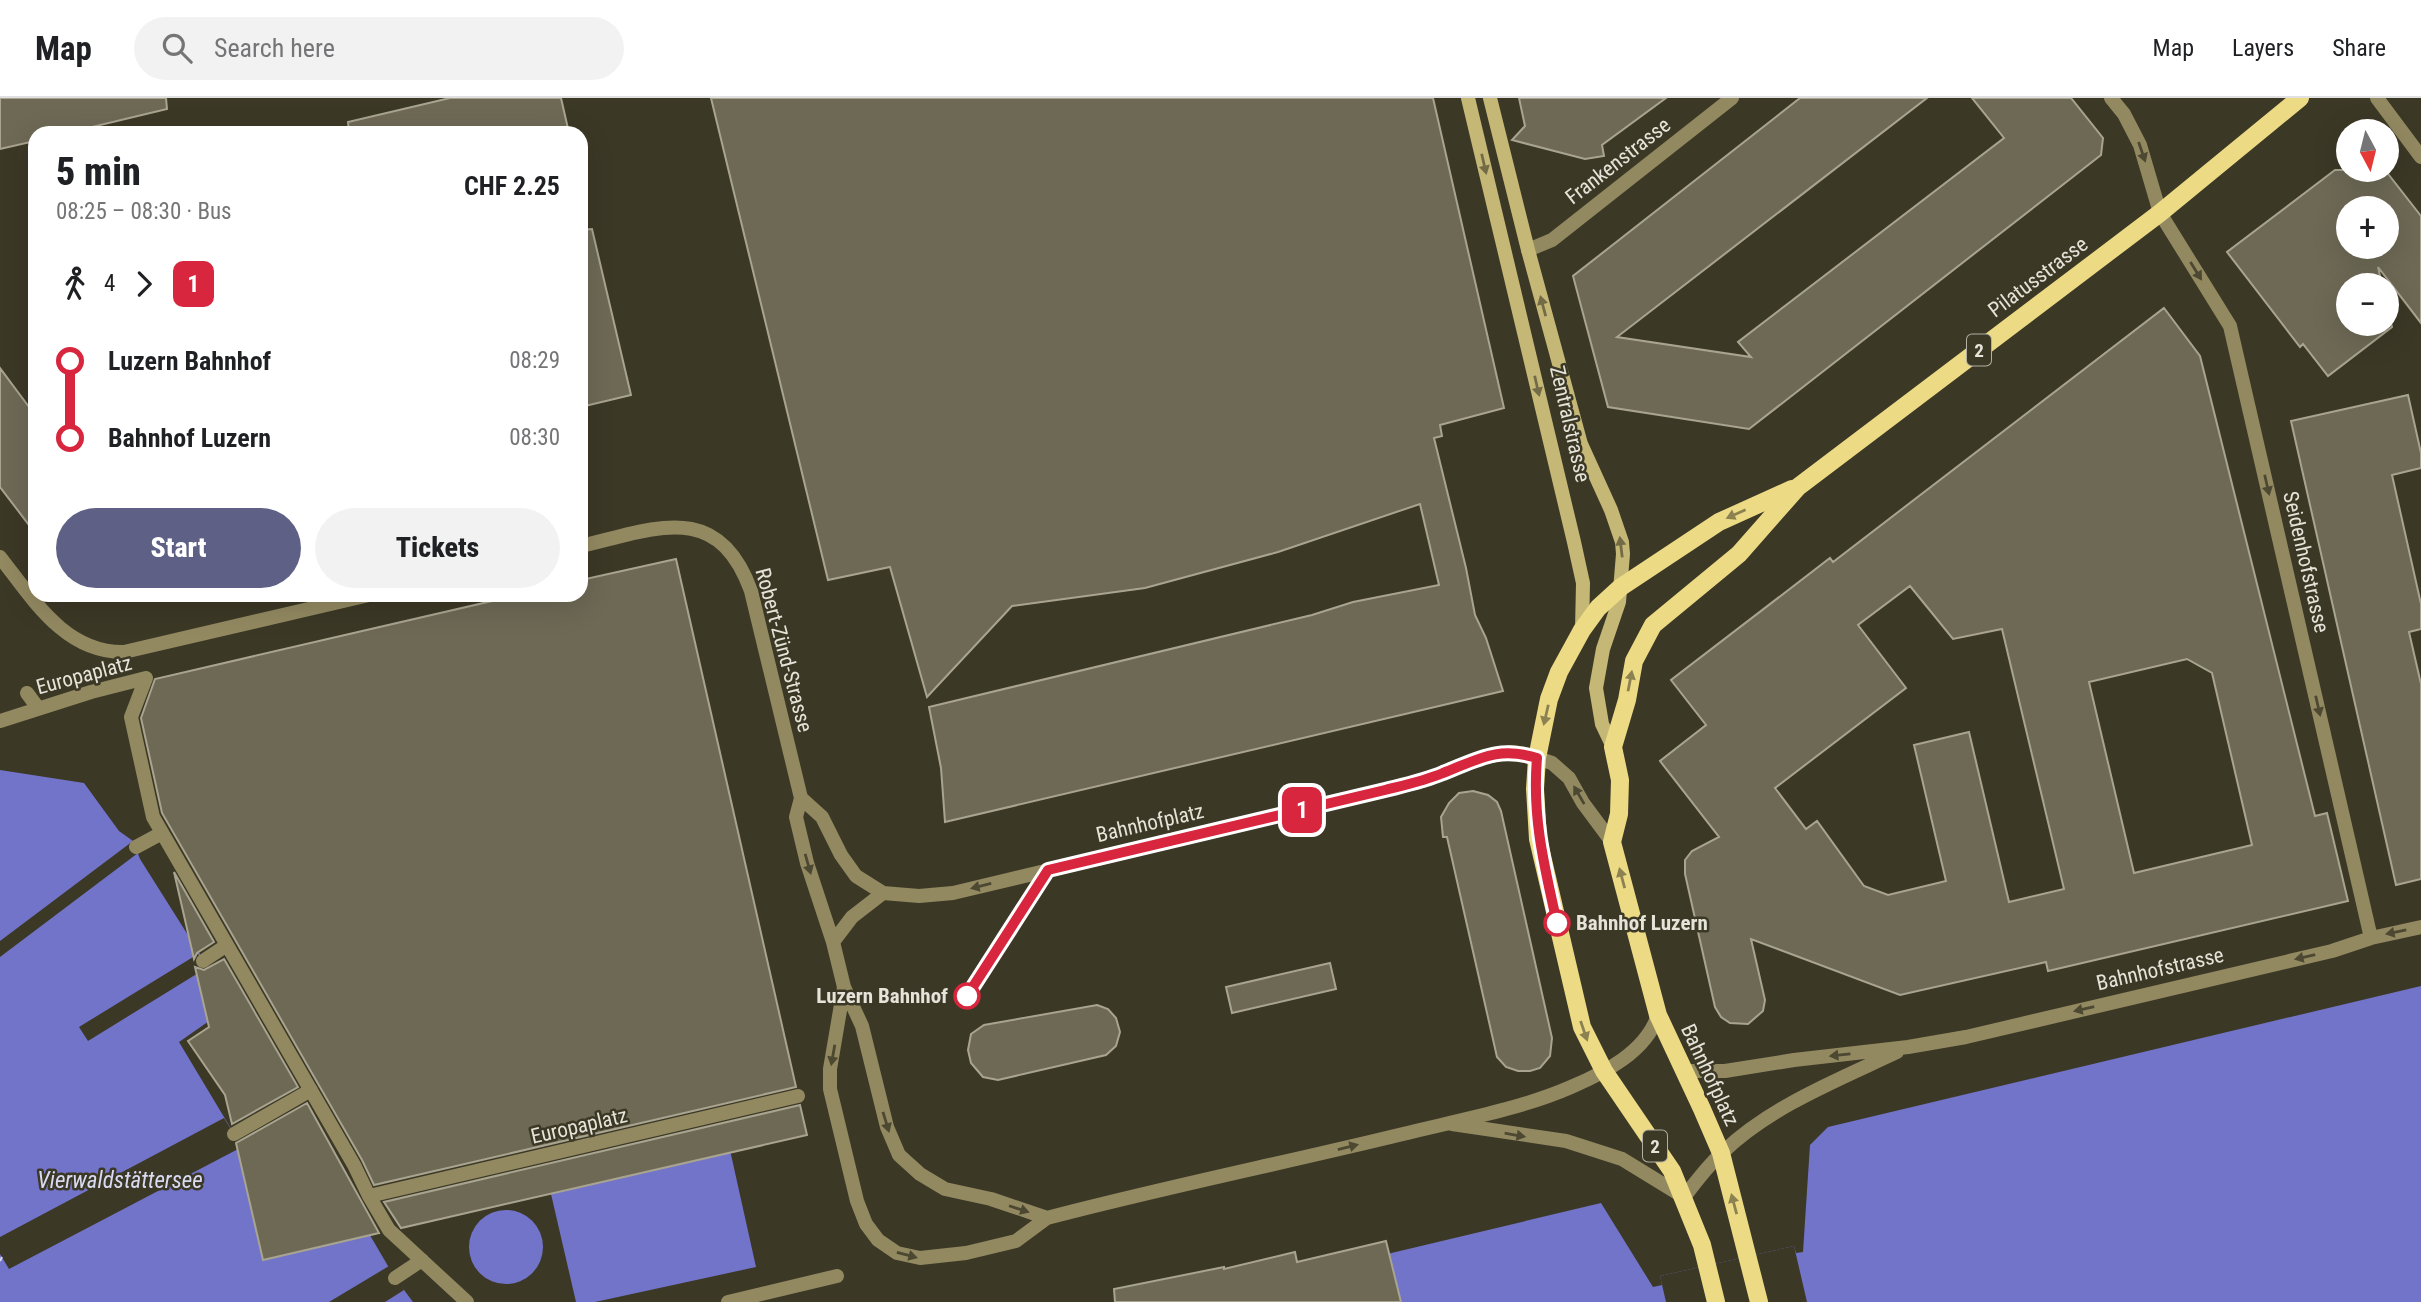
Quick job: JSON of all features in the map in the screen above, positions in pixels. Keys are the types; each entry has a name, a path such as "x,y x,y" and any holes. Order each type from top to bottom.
{"main road":[{"name":"Zentralstrasse","path":"1468,98 1583,583 1582,630 1559,672 1549,699 1537,758"},
{"name":"Zentralstrasse","path":"1490,98 1581,444 1611,510 1622,542 1621,587 1596,688 1602,724 1613,747"},
{"name":"Pilatusstrasse","path":"1613,747 1627,700 1634,660 1653,625 1739,554 1798,486 2160,213 2300,98"},
{"name":"Pilatusstrasse","path":"1582,630 1598,608 1621,587 1719,522 1798,486"},
{"name":"Bahnhofplatz","path":"1613,747 1620,780 1619,814 1612,842 1658,1015 1721,1153 1759,1302"},
{"name":"2","path":"1537,758 1535,789 1541,854 1582,1027 1604,1071 1672,1171 1708,1265 1717,1302"}],"street":[{"name":"Frankenstrasse","path":"1528,250 1552,240 1732,98"},
{"name":"Seidenhofstrasse","path":"2111,98 2124,114 2140,145 2160,213 2230,326 2371,938"},
{"path":"2376,98 2421,157"},
{"name":"Robert-Zünd-Strasse","path":"588,544 678,526 700,531 723,544 744,571 801,798 796,817 807,863 833,942"},
{"path":"0,557 28,592"},
{"path":"36,602 75,640 109,652 124,652 339,602"},
{"name":"Europaplatz","path":"0,721 146,678 131,717 153,817 355,1166 389,1230 467,1302"},
{"path":"27,694 38,708"},
{"name":"Bahnhofplatz","path":"883,893 919,896 953,893 1398,787 1434,777 1487,756 1511,752 1552,764 1569,778 1583,803 1612,842"},
{"path":"801,798 822,817 841,855 856,876 883,893 852,917 833,942"},
{"path":"136,847 162,833"},
{"name":"Bahnhofstrasse","path":"1685,1071 1725,1071 1966,1037 2332,951 2371,938 2421,927"},
{"name":"Bahnhofplatz","path":"833,942 844,988 862,1026 887,1127 899,1156 919,1174 946,1189 991,1199 1047,1218"},
{"path":"203,961 227,945"},
{"name":"Bahnhofplatz","path":"844,988 830,1069 830,1089 856,1201 866,1224 878,1240 897,1253 920,1258 966,1253 1016,1241 1047,1218 1447,1123 1549,1096 1604,1071 1648,1037 1658,1015"},
{"name":"Bahnhofstrasse","path":"1721,1153 1742,1135 1810,1094 1908,1047"},
{"path":"234,1134 311,1090"},
{"name":"Europaplatz","path":"369,1196 798,1096"},
{"name":"Bahnhofplatz","path":"1447,1123 1566,1142 1622,1159 1684,1197 1721,1153"},
{"path":"395,1278 422,1260"},
{"path":"728,1302 837,1276"}],"water":[{"name":"Vierwaldstättersee","path":"0,770 84,783 119,831 133,841 140,859 232,1005 179,1042 242,1147 305,1124 395,1278 413,1302 0,1302"},
{"path":"2421,986 2421,1302 1306,1302 1299,1275 1601,1203 1653,1287 1662,1285 1660,1276 1794,1246 1796,1253 1803,1252 1810,1145 1828,1127"},
{"path":"728,1141 756,1267 595,1302 576,1302 548,1181"},
{"path":"506,1210 527,1216 537,1226 543,1247 537,1268 527,1278 506,1284 485,1278 475,1268 469,1247 475,1226 485,1216"}],"pier":[{"path":"133,841 138,853 0,957 0,941"},
{"path":"198,954 208,967 88,1041 79,1027"},
{"path":"224,1118 242,1147 9,1269 0,1254 0,1237"},
{"path":"1794,1246 1807,1302 1666,1302 1660,1276"},
{"path":"389,1266 404,1290 385,1302 329,1302"}],"building":[{"path":"0,98 166,98 167,109 96,126 28,126 28,143 0,149"},
{"path":"450,98 561,98 567,126 348,126 348,122"},
{"path":"711,98 1433,98 1504,408 1440,425 1442,436 1434,438 1475,615 1486,638 1503,691 945,822 941,768 929,707 1312,615 1353,602 1439,585 1420,504 1278,552 1145,588 1012,606 927,697 890,567 828,580"},
{"path":"1519,98 1666,98 1602,145 1604,156 1585,159 1512,140 1525,126"},
{"path":"1800,98 1927,98 1617,337 1751,357 1738,342 2004,138 1972,98 2071,98 2103,138 2101,155 1749,429 1608,407 1573,276"},
{"path":"2335,170 2336,182 2394,182 2421,216 2421,323 2399,294 2399,273 2383,273 2378,267 2379,273 2336,273 2336,336 2380,336 2328,376 2303,344 2300,347 2227,252"},
{"path":"588,229 592,229 631,395 588,405"},
{"path":"2164,308 2200,356 2315,816 2327,813 2348,901 2048,971 2046,962 1900,995 1751,939 1765,1000 1763,1011 1748,1024 1730,1023 1721,1017 1715,1007 1685,874 1685,860 1692,851 1719,837 1660,761 1706,725 1671,680 1830,558 1833,562","holes":["1910,586 1953,639 2002,629 2064,889 2009,902 1969,732 1914,745 1946,881 1888,895 1864,886 1817,821 1806,829 1775,788 1906,688 1858,625","2187,659 2212,673 2252,845 2134,873 2089,682"]},
{"path":"0,368 28,406 28,524 0,487"},
{"path":"2408,395 2421,453 2421,468 2392,475 2421,604 2421,629 2409,632 2421,684 2421,879 2396,885 2291,421"},
{"path":"676,559 796,1087 374,1185 162,813 141,718 155,679 488,602 588,602 588,578"},
{"path":"1473,791 1488,795 1497,802 1501,811 1552,1038 1550,1056 1540,1068 1530,1071 1506,1067 1497,1057 1447,837 1443,837 1441,817 1449,803 1459,793"},
{"path":"174,872 214,942 197,953 194,959"},
{"path":"224,959 298,1087 232,1124 225,1095 188,1041 209,1027 195,967 204,970"},
{"path":"1330,963 1336,989 1232,1013 1226,987"},
{"path":"1097,1005 1108,1009 1116,1018 1120,1032 1116,1046 1106,1055 998,1080 983,1077 971,1063 968,1050 971,1034 984,1025"},
{"path":"307,1103 379,1233 263,1260 236,1143"},
{"path":"800,1105 807,1135 401,1228 384,1202"},
{"path":"1386,1241 1401,1302 1115,1302 1114,1289 1224,1269 1295,1252 1297,1262"}],"ferry route":[{"path":"0,1261 2,1257"}],"bus line":[{"name":"1","path":"967,996 1048,870 1385,790 1445,773 1473,760 1511,752 1537,758 1536,821 1557,923"}],"place":[{"name":"Bahnhof Luzern","path":"1557,923"},
{"name":"Luzern Bahnhof","path":"967,996"}]}
